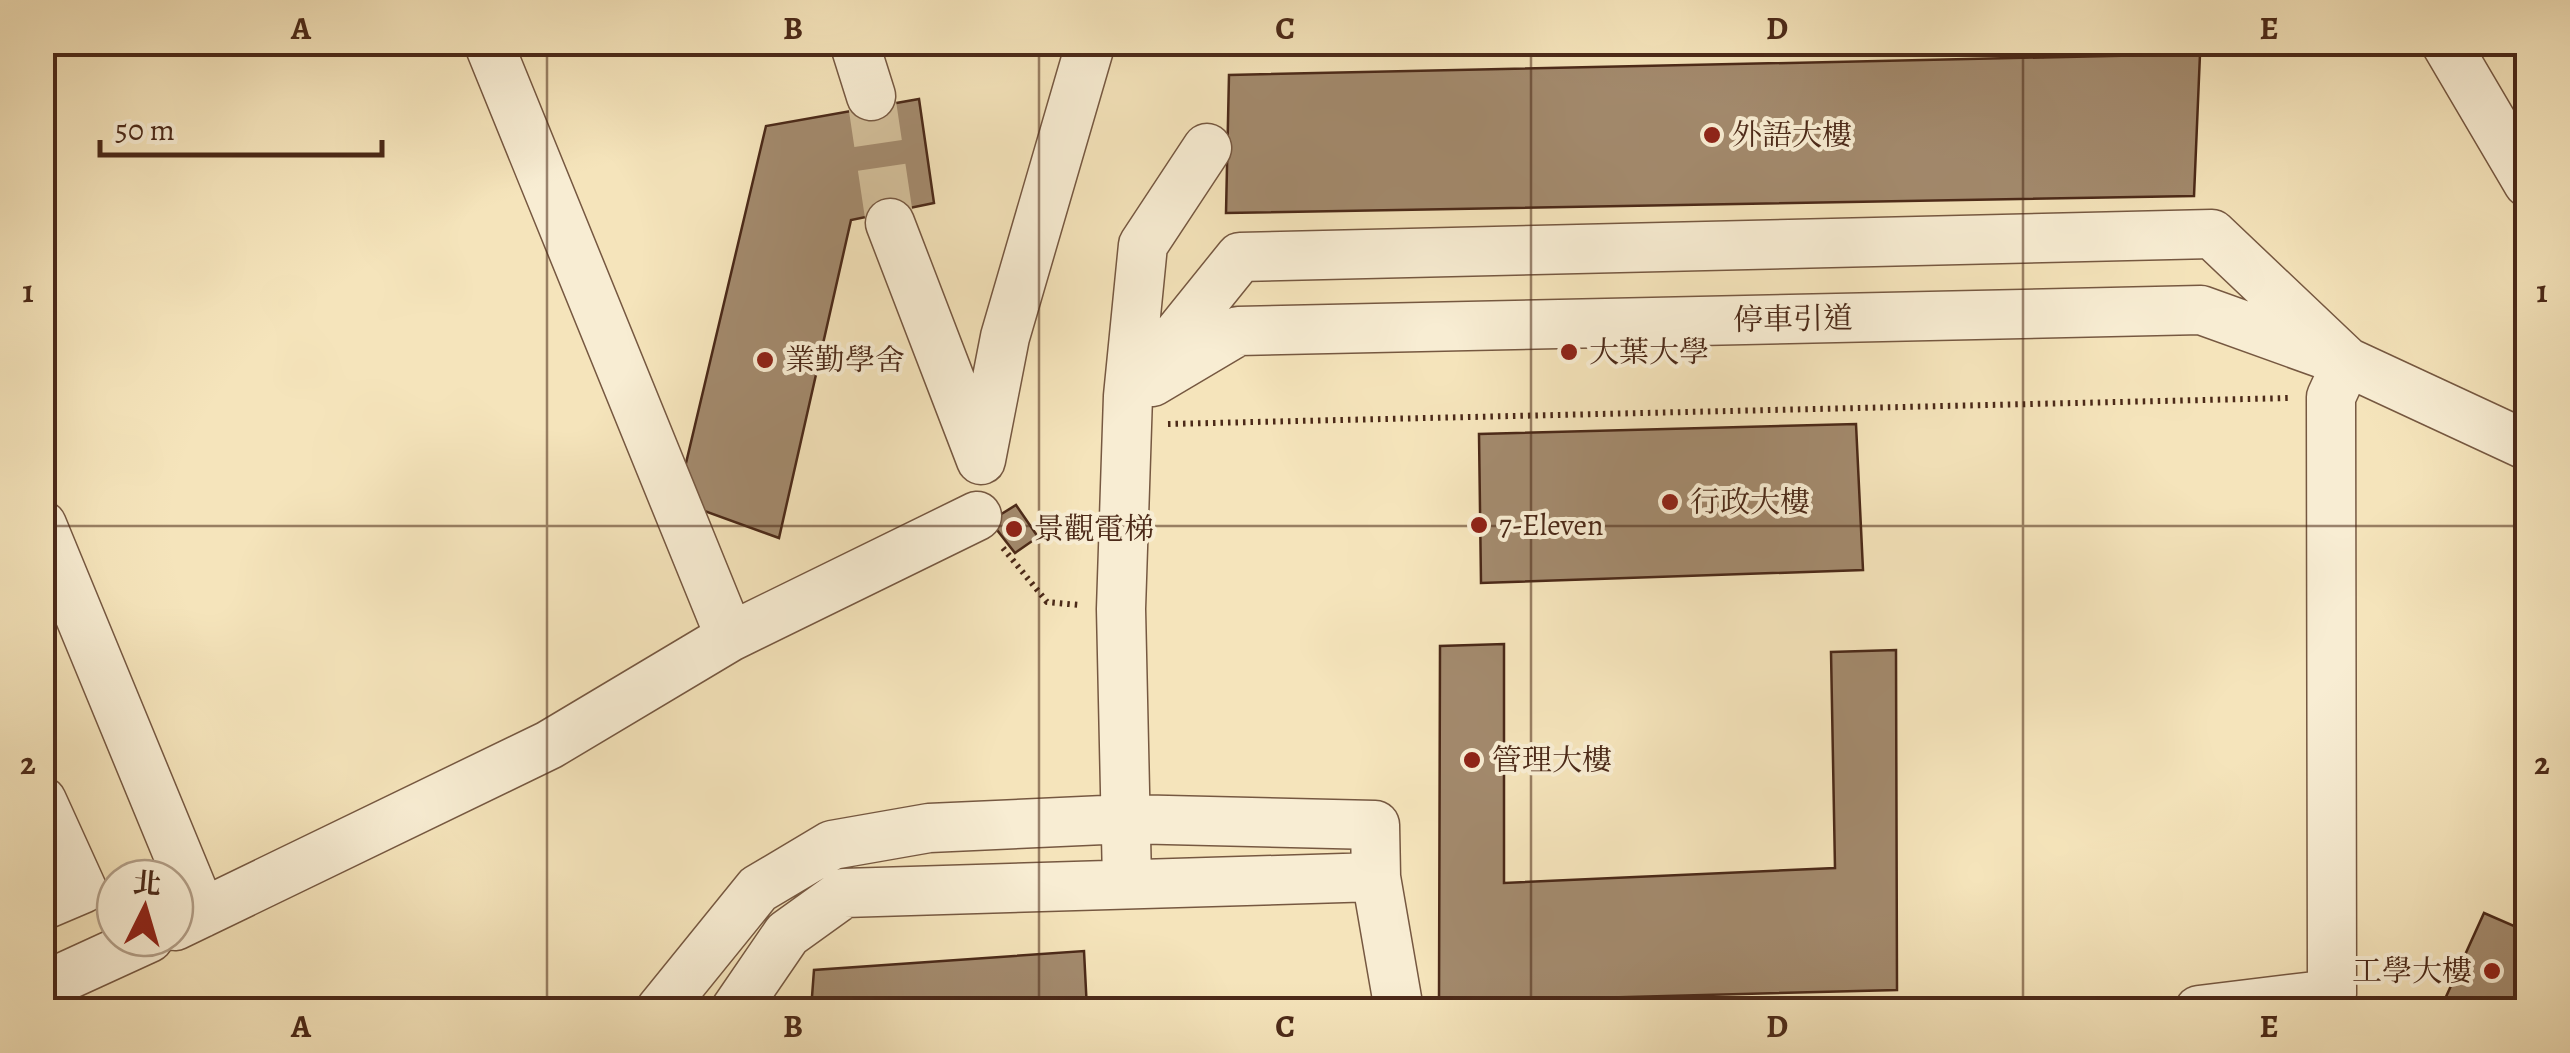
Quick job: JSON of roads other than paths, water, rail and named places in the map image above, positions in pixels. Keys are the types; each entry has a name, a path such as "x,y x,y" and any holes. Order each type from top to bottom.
{"street":[{"path":"488,42 730,637"},
{"path":"854,42 871,96"},
{"path":"890,224 981,460 1005,337 1091,42"},
{"path":"2445,42 2528,182"},
{"path":"1128,881 1120,609 1126,410 1142,245 1206,148"},
{"path":"1126,410 1240,257 2212,234 2339,380 2528,446"},
{"name":"停車引道","path":"1126,410 1238,331 2201,310 2339,380"},
{"path":"2200,1010 2337,1002 2339,380"},
{"path":"195,917 549,745 730,637 977,516"},
{"path":"42,525 166,858"},
{"path":"42,801 82,889 42,906"},
{"path":"660,1010 758,889 832,845 929,828 1126,819 1375,825 1376,876 1399,1010"},
{"path":"735,1010 787,934 844,893 1376,876"},
{"path":"42,987 105,958"}],"tunnel":[{"path":"871,96 890,223"}],"place":[{"name":"外語大樓","path":"1712,135"},
{"name":"大葉大學","path":"1569,352"},
{"name":"業勤學舍","path":"765,360"},
{"name":"行政大樓","path":"1670,502"},
{"name":"7-Eleven","path":"1479,525"},
{"name":"景觀電梯","path":"1014,529"},
{"name":"管理大樓","path":"1472,760"},
{"name":"工學大樓","path":"2492,971"}]}
